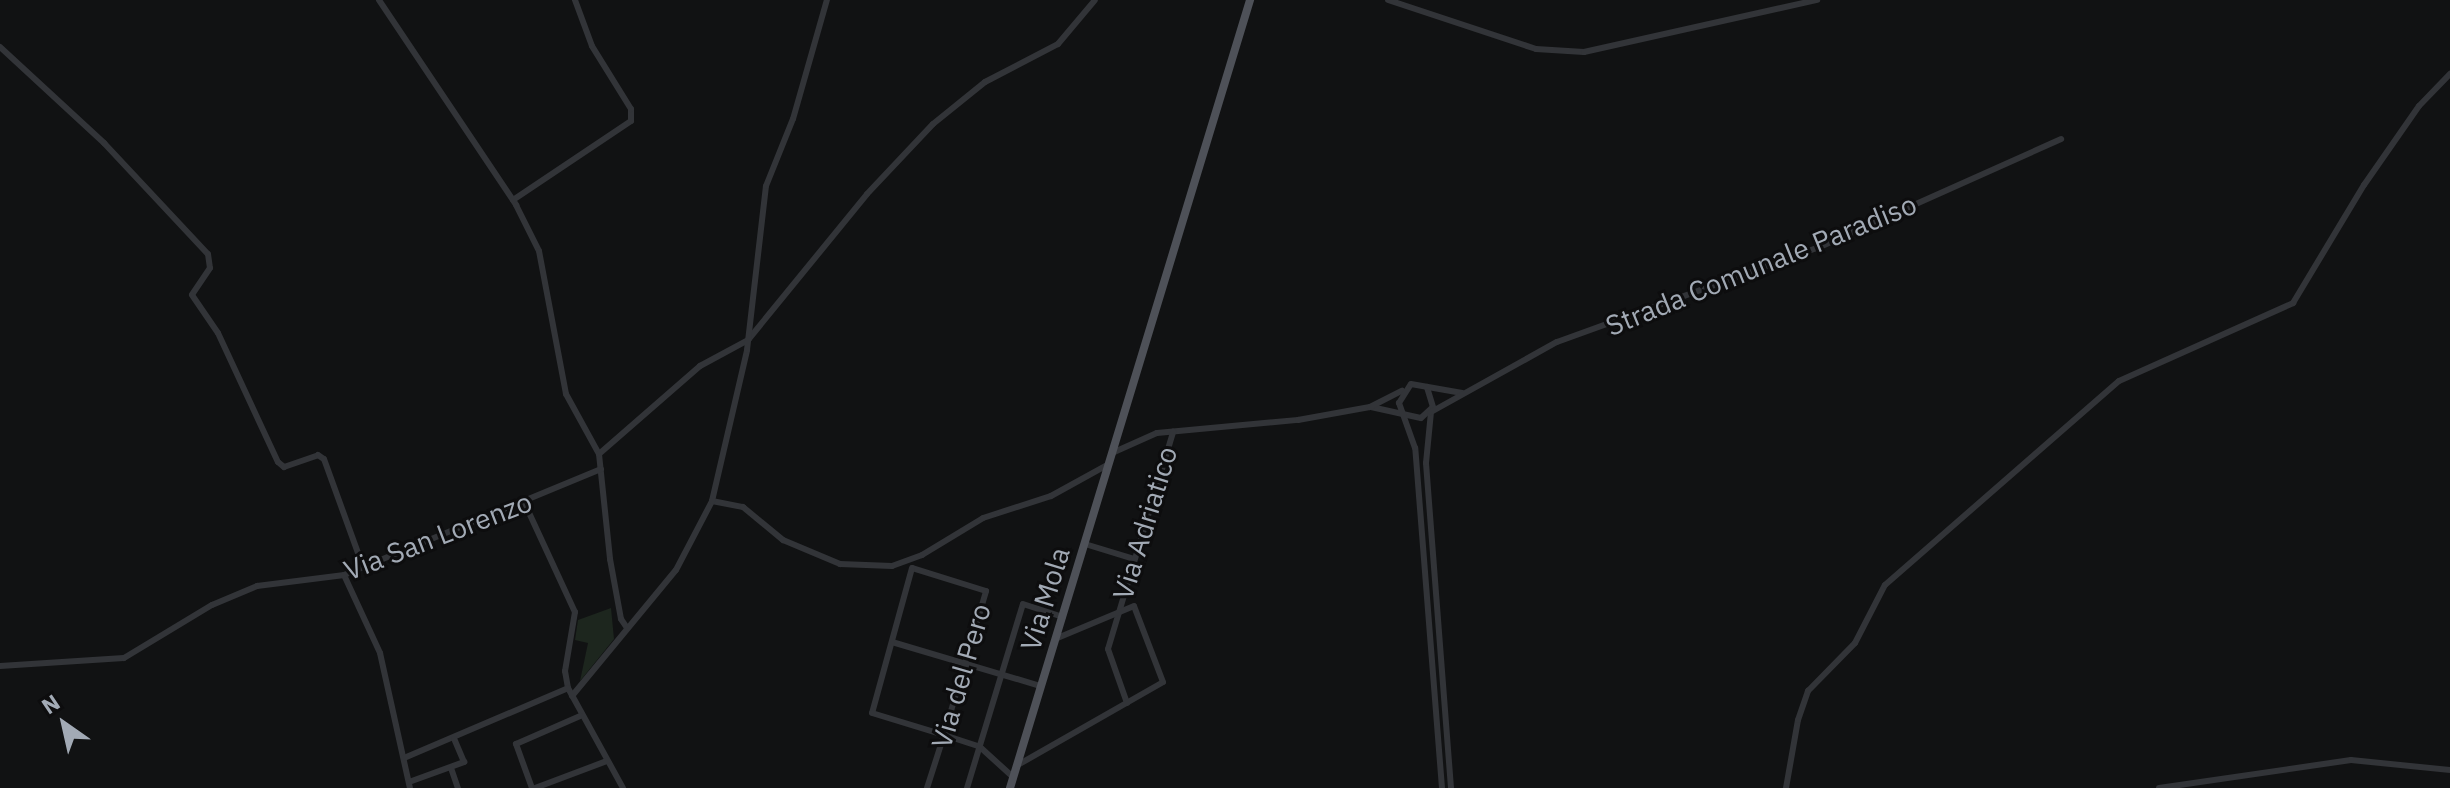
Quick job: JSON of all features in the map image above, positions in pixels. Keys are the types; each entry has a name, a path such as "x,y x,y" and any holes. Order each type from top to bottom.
{"main road":[{"name":"Via Mola","path":"1010,788 1250,0"}],"street":[{"path":"379,0 513,200 541,258 569,402 599,454 610,559 621,619 627,628"},
{"path":"513,200 631,121 631,109 592,46 575,0"},
{"path":"572,696 682,561 712,501 748,340 766,186 793,119 827,0"},
{"path":"599,454 700,366 748,340 921,135 985,82 1058,44 1095,0"},
{"path":"1388,0 1536,49 1584,52 1817,0"},
{"path":"0,47 104,143 208,254 210,268 192,295 218,333 278,462 284,467 318,455 324,459 363,567"},
{"path":"1786,788 1798,720 1808,691 1855,643 1885,585 2119,381 2293,303 2396,138 2450,74"},
{"name":"Strada Comunale Paradiso","path":"1431,412 1557,342 1822,246 2061,139"},
{"path":"1112,453 1173,432 1274,424 1370,407 1417,383 1462,393"},
{"path":"1427,387 1435,401 1426,463 1451,788"},
{"path":"1402,391 1399,403 1417,459 1442,788"},
{"path":"1370,407 1404,413 1415,419 1431,412"},
{"name":"Via Adriatico","path":"1127,703 1108,649 1173,432"},
{"path":"712,501 743,507 783,540 833,562 878,567 910,561 983,518 1051,496 1109,464"},
{"name":"Via San Lorenzo","path":"0,666 124,658 205,608 257,586 344,575 473,519 525,504 601,469"},
{"path":"525,504 575,612 565,671 568,688 580,716 623,788"},
{"path":"1085,544 1134,559"},
{"name":"Via del Pero","path":"892,642 912,568 986,591 927,788"},
{"path":"344,575 380,653 410,785 464,762 454,739"},
{"path":"967,788 1023,604 1063,617"},
{"path":"1016,766 1163,682 1134,606 1057,638"},
{"path":"1013,777 980,747 872,713 892,642 1041,686"},
{"path":"404,758 568,688"},
{"path":"580,716 516,744 534,788 607,761"},
{"path":"2159,788 2351,760 2450,770"},
{"path":"451,768 458,788"}],"shaded area":[{"path":"611,608 614,639 580,681 588,643 575,640 578,620"}]}
